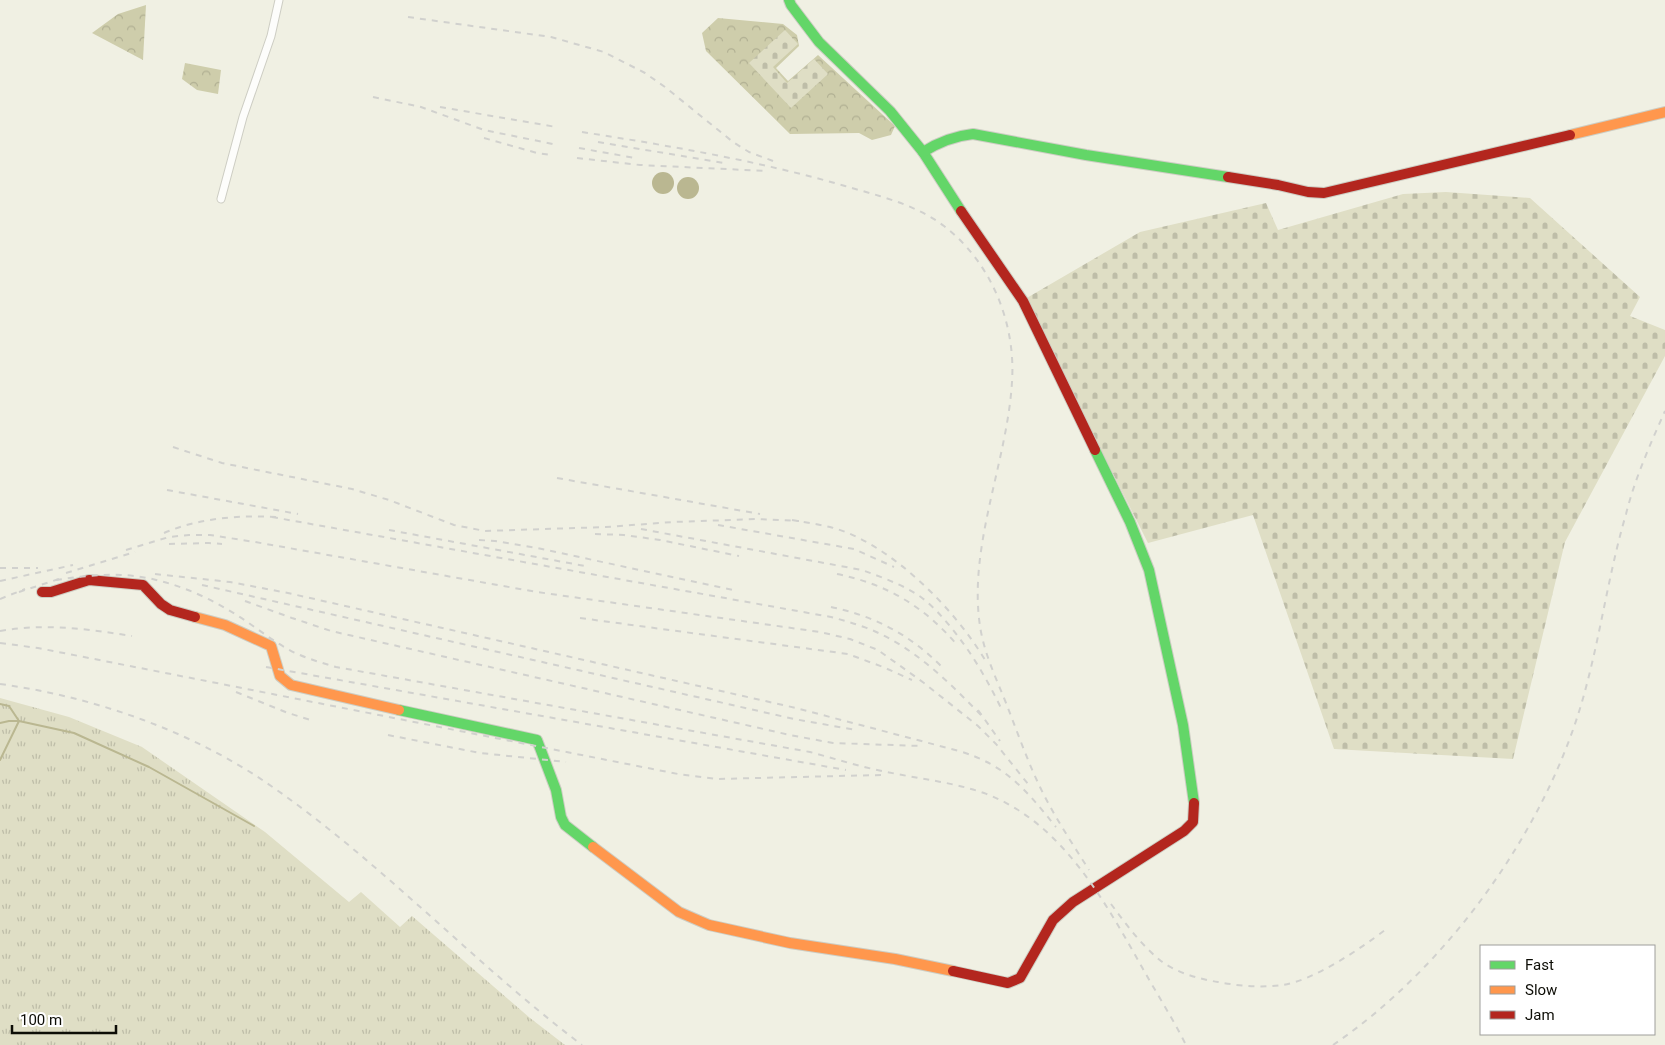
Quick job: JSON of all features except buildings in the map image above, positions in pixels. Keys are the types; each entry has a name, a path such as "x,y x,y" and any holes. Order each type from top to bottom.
{"street":[{"path":"220,199 270,36 279,0"},
{"path":"42,592 51,592 89,580 144,585 161,604 170,610 225,626 271,646 280,676 291,685 342,698 537,740 556,790 564,825 679,912 709,925 790,943 895,959 1008,983 1020,978 1053,920 1073,902 1184,831 1193,822 1194,804 1183,724 1149,570 1134,530 1023,301 923,152 890,111 819,42 791,6 789,0"},
{"path":"923,152 947,138 973,134 1086,155 1278,185 1308,192 1324,193 1665,112"}],"green space":[{"path":"146,5 143,60 92,33 118,14"},
{"path":"718,18 783,24 797,35 799,46 776,68 788,81 818,55 895,126 891,135 872,140 859,133 790,134 706,51 702,33"},
{"path":"785,30 798,44 773,67 787,83 814,59 828,74 791,108 749,63"},
{"path":"185,63 221,70 218,94 197,90 182,79"},
{"path":"1446,192 1530,198 1640,297 1630,316 1665,330 1665,356 1565,542 1513,759 1334,749 1253,515 1148,543 1025,299 1140,232 1266,203 1278,230 1403,194"},
{"path":"0,698 69,717 142,747 265,832 349,902 361,892 400,927 412,916 530,1018 565,1045 0,1045"}],"shaded area":[{"path":"663,172 671,175 674,183 671,191 663,194 655,191 652,183 655,175"},
{"path":"688,177 696,180 699,188 696,196 688,199 680,196 677,188 680,180"}],"waterway":[{"path":"0,704 9,706 19,721 0,760"},
{"path":"0,723 19,721 74,733 149,767 254,826"}],"railway":[{"path":"408,17 551,37 604,52 645,73 733,142 749,152 773,161"},
{"path":"373,97 421,107 484,130 553,144"},
{"path":"440,107 556,127"},
{"path":"582,132 747,162 813,177 884,197 909,206 933,218 961,241 975,257 997,295 1005,316 1012,360 1009,412 979,566 980,626 984,646 1035,777 1057,819 1089,870"},
{"path":"484,138 537,153 551,155"},
{"path":"598,142 724,163"},
{"path":"579,148 635,158"},
{"path":"577,158 640,165 767,171"},
{"path":"1333,1045 1376,1013 1416,975 1454,934 1489,889 1520,842 1547,792 1569,742 1585,691 1620,536 1634,487 1665,411"},
{"path":"173,447 222,463 352,489 389,500 454,525 485,531 758,519 799,521"},
{"path":"557,478 760,514"},
{"path":"167,490 298,514"},
{"path":"272,517 839,619 881,634 913,653 942,677 982,716"},
{"path":"164,533 191,524 219,519 277,517"},
{"path":"792,520 830,527 852,535 875,547 897,562 938,599 972,640 985,660"},
{"path":"718,525 854,549 894,567"},
{"path":"641,529 862,570 905,587 928,603 952,628 975,661 1001,708"},
{"path":"389,530 585,566"},
{"path":"595,534 624,535 660,540 739,556"},
{"path":"126,550 169,537 210,535 537,592 820,632 850,639 878,650 924,683 978,726 996,744 1028,784"},
{"path":"479,540 537,548 733,590"},
{"path":"169,544 222,544"},
{"path":"66,573 135,552"},
{"path":"0,581 73,565"},
{"path":"0,568 38,568"},
{"path":"155,574 230,582 288,593 796,708 959,751 990,764 1014,780 1035,801 1056,827"},
{"path":"837,574 872,584 904,599 932,620 958,646"},
{"path":"56,580 113,575 148,578 174,585 213,601 292,651 336,667 810,752 868,768 948,783 984,793 1012,806 1036,823 1058,843 1078,866 1113,916 1186,1045"},
{"path":"19,592 62,578"},
{"path":"202,585 794,719 856,730"},
{"path":"0,599 25,589"},
{"path":"245,601 331,631 790,735 833,743 922,746"},
{"path":"831,607 862,616 890,628 916,645 941,666"},
{"path":"580,618 848,654 912,680"},
{"path":"0,631 50,627 82,629 132,636"},
{"path":"0,643 38,648 678,774 716,779 881,775"},
{"path":"266,667 846,770"},
{"path":"0,684 72,698 143,720 178,734 243,768 274,788 353,849 504,982 582,1045"},
{"path":"236,692 288,713 314,721"},
{"path":"978,710 1000,741"},
{"path":"388,735 480,753 566,762"},
{"path":"1111,904 1140,941 1167,965 1196,977 1242,985 1282,985 1308,977 1350,955 1385,930"}],"traffic: fast":[{"path":"789,0 819,42 890,111 923,152 961,211"},
{"path":"923,152 947,140 973,134 1086,155 1228,177"},
{"path":"1095,450 1130,522 1149,570 1183,725 1194,803"},
{"path":"399,710 537,740 556,790 561,817 565,825 593,847"}],"traffic: slow":[{"path":"1570,135 1665,112"},
{"path":"195,617 225,625 271,646 280,676 291,685 399,710"},
{"path":"593,847 679,912 709,925 790,943 895,959 953,971"}],"traffic: jam":[{"path":"1228,177 1308,192 1324,193 1570,135"},
{"path":"961,211 1023,301 1095,450"},
{"path":"42,592 51,592 89,580 143,585 161,604 170,610 195,617"},
{"path":"953,971 1008,983 1020,978 1053,920 1073,902 1184,831 1193,822 1194,803"}]}
